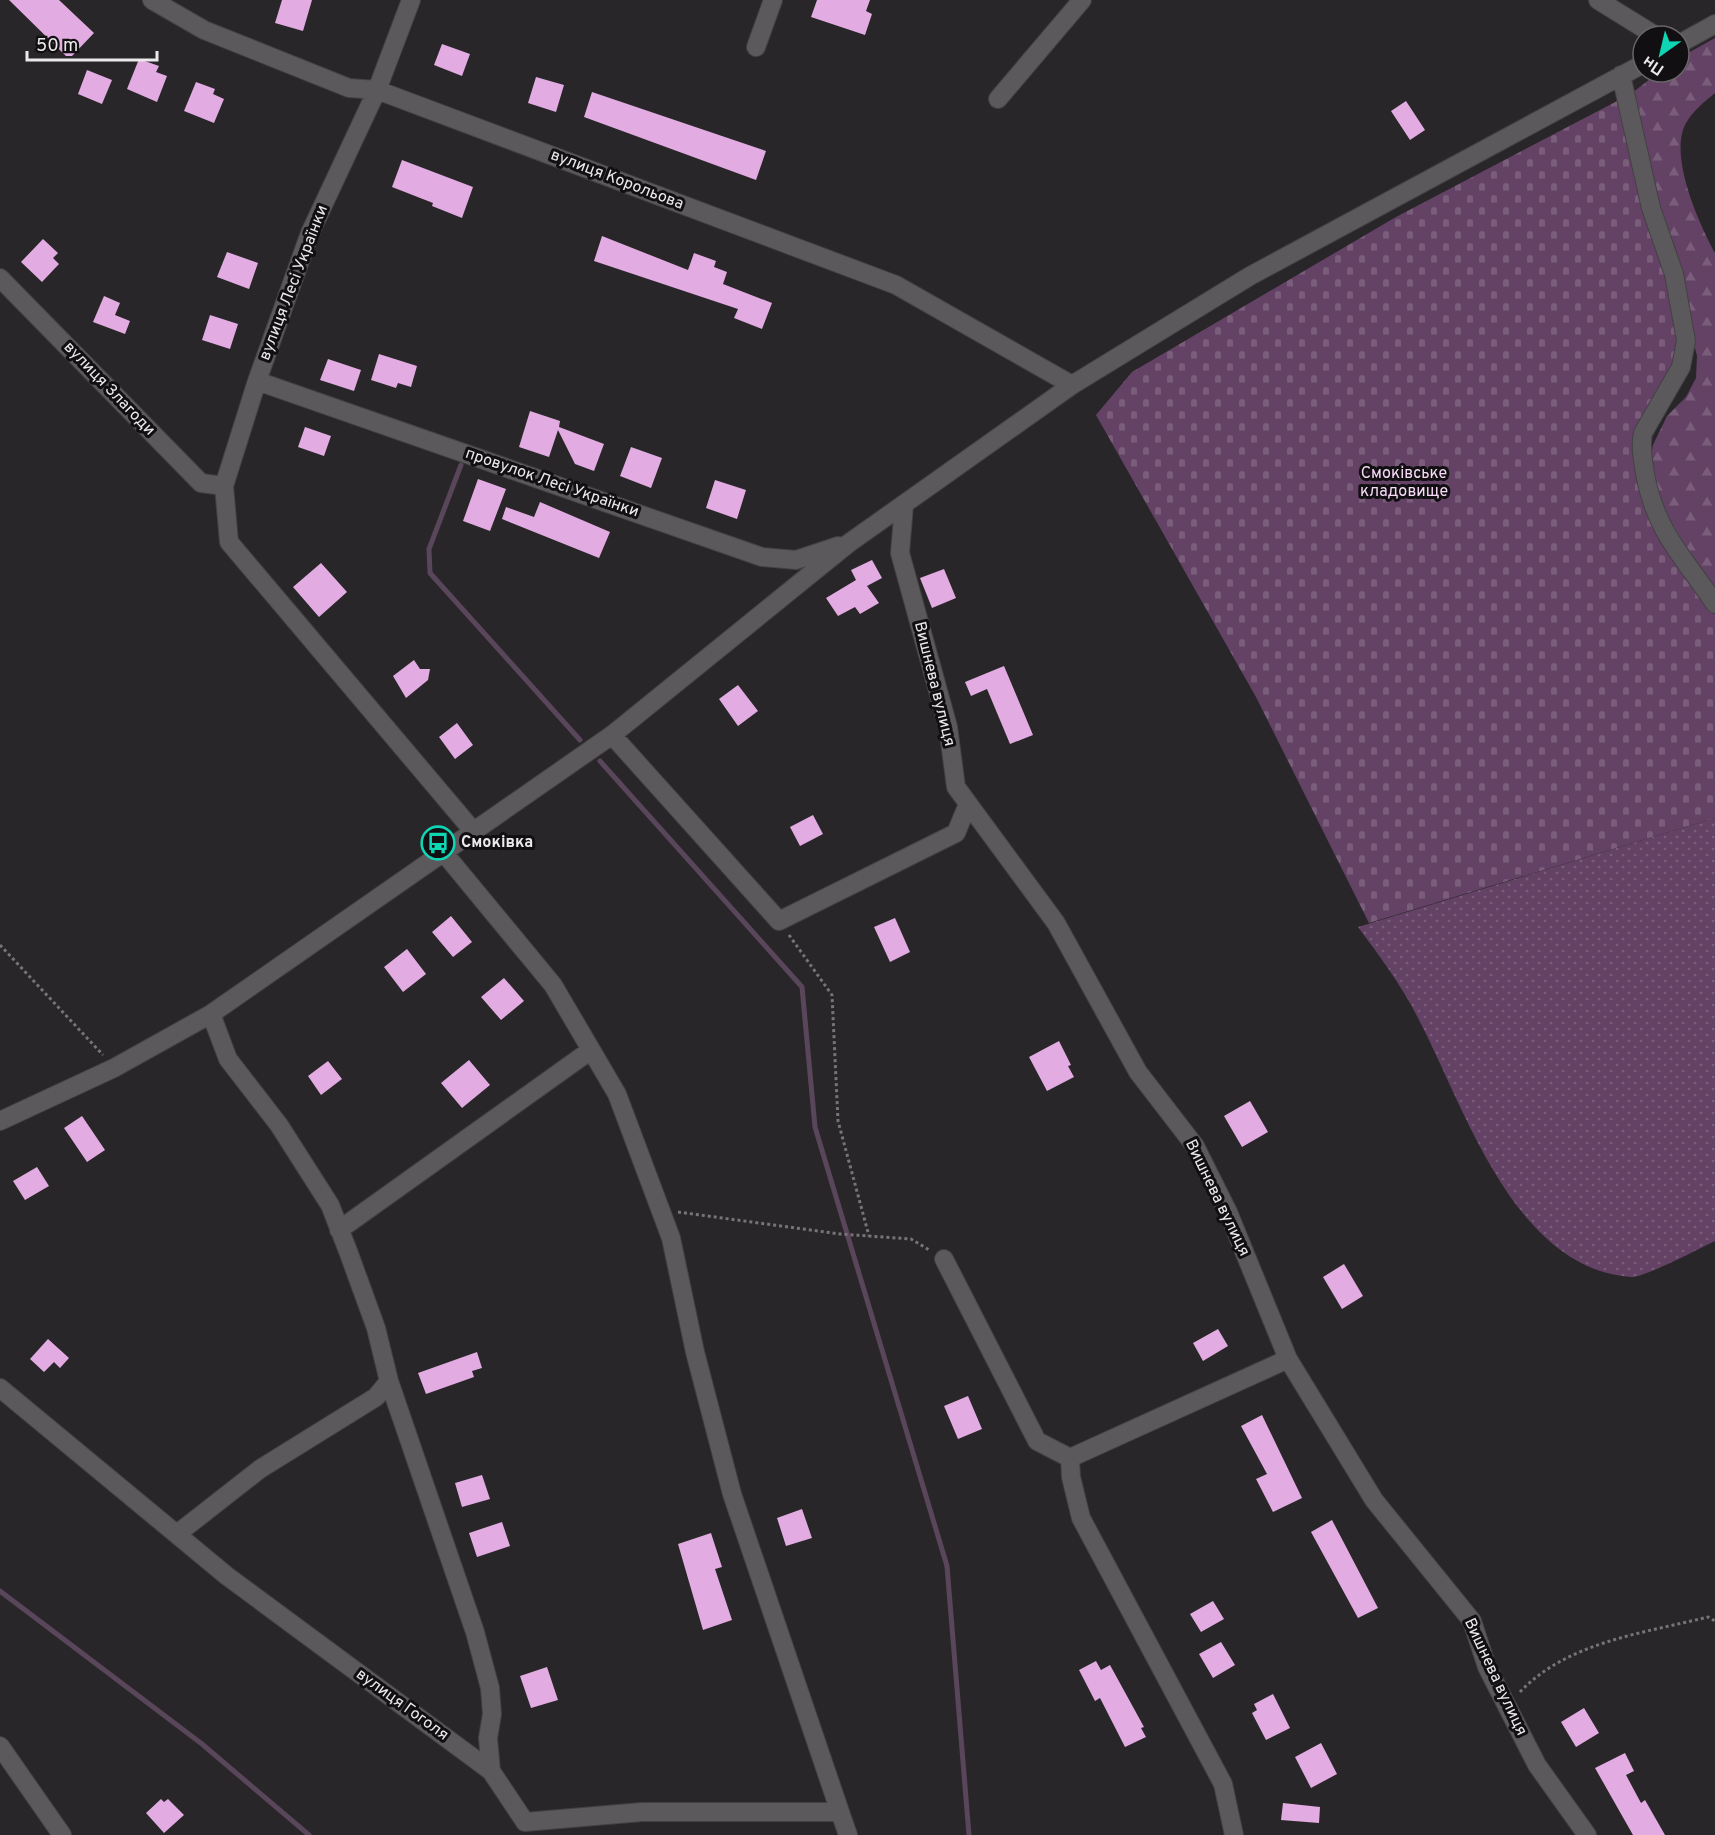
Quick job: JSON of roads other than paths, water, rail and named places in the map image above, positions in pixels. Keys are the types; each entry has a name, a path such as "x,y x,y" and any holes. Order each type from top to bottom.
{"street":[{"name":"вулиця Корольова","path":"152,0 204,30 349,87 377,90 896,285 1072,385"},
{"name":"вулиця Лесі Українки","path":"411,0 377,90 310,233 257,381 224,486 229,542 474,832"},
{"path":"756,47 773,0"},
{"path":"998,99 1082,0"},
{"path":"1598,0 1637,24"},
{"path":"1691,37 1715,24"},
{"path":"0,1121 114,1068 211,1014 612,735 849,543 1072,385 1250,276 1631,70"},
{"path":"1621,75 1651,208 1674,274 1686,342 1680,367 1643,433 1641,444 1644,467 1649,495 1667,538 1715,604"},
{"name":"вулиця Злагоди","path":"0,278 201,483 224,486"},
{"name":"провулок Лесі Українки","path":"257,381 762,557 796,560 849,543"},
{"name":"Вишнева вулиця","path":"904,505 900,553 948,727 956,788 1056,923 1138,1072 1195,1146 1228,1212 1288,1359 1374,1500 1472,1621 1487,1667 1537,1765 1587,1835"},
{"path":"612,735 779,921 956,833 968,804"},
{"path":"444,853 553,985 617,1094 671,1238 695,1352 732,1494 848,1835"},
{"path":"211,1014 228,1059 279,1125 330,1205 376,1328 389,1381 481,1654 490,1688 492,1714 488,1738 492,1771"},
{"path":"339,1230 591,1050"},
{"path":"944,1259 1037,1441 1070,1458"},
{"path":"1070,1458 1288,1359"},
{"path":"177,1534 260,1469 376,1396 389,1381"},
{"name":"вулиця Гоголя","path":"0,1388 227,1576 492,1771 525,1822 642,1812 840,1812"},
{"path":"1070,1458 1071,1477 1081,1518 1223,1784 1234,1835"},
{"path":"0,1746 62,1835"}],"waterway":[{"path":"461,465 429,549 430,573 580,740"},
{"path":"600,761 802,987 815,1127 947,1566 969,1835"},
{"path":"0,1591 202,1744 309,1835"}],"place":[{"name":"Смоківка","path":"438,843"}],"park label":[{"name":"Смоківське кладовище","path":"1404,483"}]}
